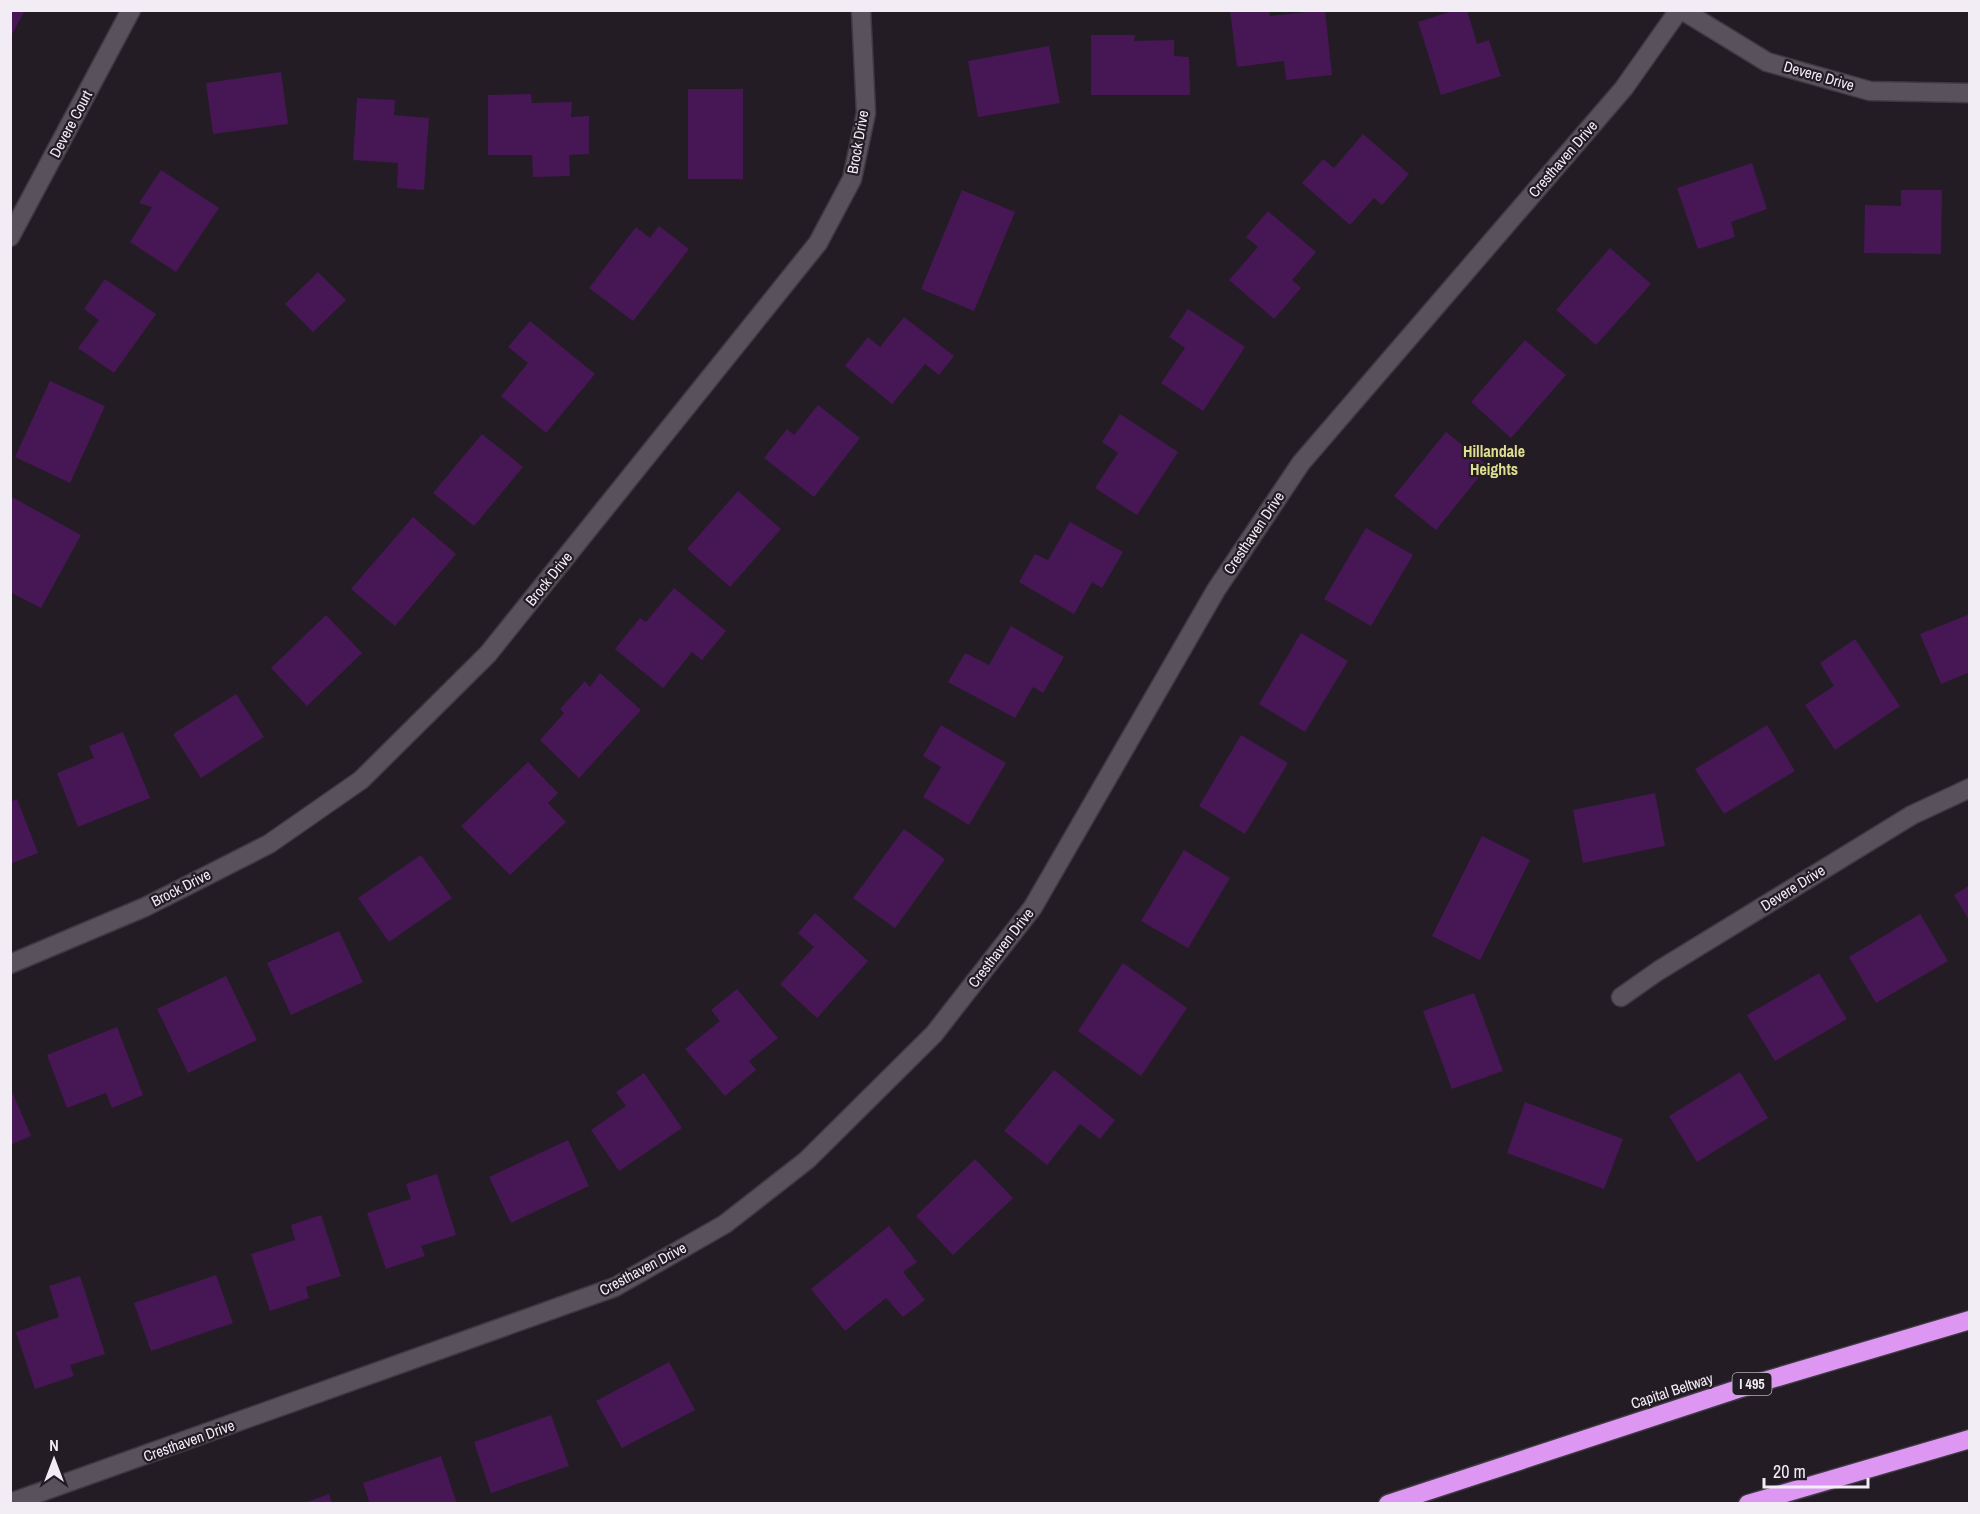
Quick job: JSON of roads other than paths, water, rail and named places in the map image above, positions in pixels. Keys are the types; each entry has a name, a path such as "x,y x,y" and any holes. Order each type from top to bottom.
{"highway":[{"name":"Capital Beltway","path":"1388,1503 1741,1388 1970,1320"},
{"path":"1748,1503 1970,1439"}],"street":[{"name":"Devere Court","path":"10,237 131,10"},
{"name":"Brock Drive","path":"10,964 145,907 268,844 361,780 488,654 818,243 852,179 866,113 861,10"},
{"name":"Devere Drive","path":"1681,10 1767,62 1869,91 1970,93"},
{"name":"Cresthaven Drive","path":"10,1503 615,1287 725,1224 807,1160 934,1034 1034,907 1216,591 1301,463 1624,88 1681,10"},
{"name":"Devere Drive","path":"1621,997 1658,971 1912,815 1970,788"}],"district":[{"name":"Hillandale Heights","path":"1494,460"}]}
